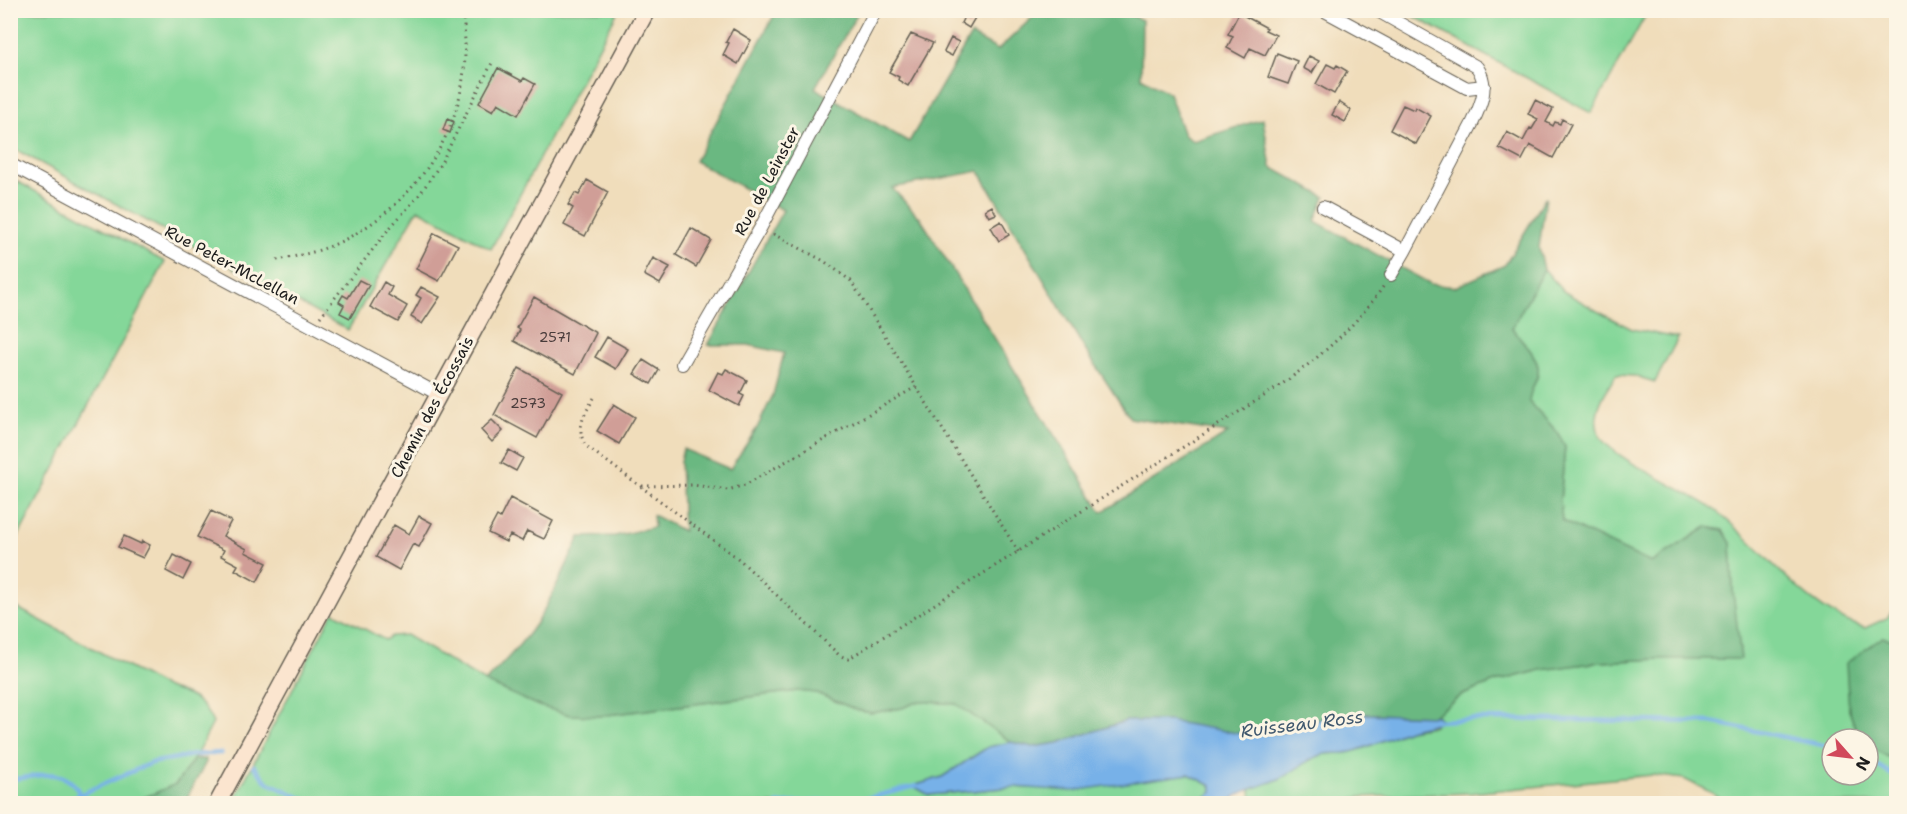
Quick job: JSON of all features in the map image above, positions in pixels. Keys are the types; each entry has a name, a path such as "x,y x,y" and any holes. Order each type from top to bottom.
{"main road":[{"name":"Chemin des Écossais","path":"218,804 647,10"}],"street":[{"name":"Rue de Leinster","path":"682,364 761,228 876,10"},
{"path":"1323,10 1467,88 1484,87"},
{"path":"1376,11 1477,67 1484,76 1480,109 1390,275"},
{"name":"Rue Peter-McLellan","path":"10,164 438,394"},
{"path":"1323,207 1405,251"}],"path":[{"path":"277,261 312,253 341,242 385,214 415,185 448,131 458,102 464,71 465,39 462,10"},
{"path":"312,327 388,230 420,194 441,163 492,63"},
{"path":"761,228 824,261 851,281 1019,553"},
{"path":"594,398 581,425 580,437 586,446 740,560 839,655 848,659 1275,389 1313,362 1341,337 1365,311 1390,275"},
{"path":"641,486 693,485 728,490 745,485 916,387"}],"green space":[{"path":"777,10 859,11 815,88 909,142 971,35 998,50 1036,14 1053,17 1057,11 1120,10 1142,20 1141,77 1169,93 1184,135 1193,141 1263,119 1271,167 1325,197 1315,221 1431,284 1455,287 1505,265 1546,197 1539,248 1544,269 1512,328 1530,349 1538,368 1529,401 1558,433 1565,447 1560,501 1562,521 1651,563 1707,527 1723,530 1731,543 1733,591 1741,659 1600,662 1541,670 1495,682 1460,696 1433,716 1366,714 1320,719 1283,732 1247,735 1213,729 1126,721 1058,743 1033,747 1011,742 956,704 920,701 902,708 871,713 857,710 816,693 797,691 599,716 570,715 539,706 485,682 521,643 540,617 580,537 615,536 654,527 653,515 683,531 680,461 683,449 730,469 757,428 773,395 784,353 748,345 708,345 783,210 695,161","holes":["979,171 1084,348 1130,418 1228,433 1102,512 921,219 892,188"]},
{"path":"1648,10 1591,113 1404,11"},
{"path":"10,11 618,11 491,249 418,209 348,330 11,147"},
{"path":"11,178 165,262 11,550"},
{"path":"1544,269 1563,291 1632,329 1678,338 1655,382 1635,376 1616,375 1598,411 1599,434 1606,443 1634,464 1716,511 1804,593 1843,619 1865,628 1887,618 1896,606 1896,641 1882,637 1849,710 1855,727 1820,727 1820,787 1880,787 1880,752 1896,761 1896,803 1726,803 1684,779 1652,775 1471,793 1359,797 1332,804 1253,803 1250,788 1282,777 1303,763 1323,754 1358,750 1409,730 1432,726 1442,721 1437,716 1433,716 1460,696 1495,682 1541,670 1600,662 1659,659 1733,591 1731,543 1707,527 1651,563 1562,521 1560,501 1565,447 1558,433 1528,401 1538,368 1530,350 1512,328"},
{"path":"10,604 167,688 195,699 205,708 213,723 194,759 176,784 132,803 11,803"},
{"path":"333,612 385,640 391,636 406,635 485,682 539,706 599,716 798,691 816,693 857,710 871,713 902,708 920,701 956,704 1011,742 988,747 942,777 913,786 929,795 1014,787 1031,788 1132,781 1189,774 1212,786 1212,792 1197,804 232,804"},
{"path":"1883,637 1896,641 1896,761 1880,752 1880,727 1855,727 1849,710 1846,663"},
{"path":"194,759 206,759 206,762 184,803 132,803 176,784"}],"water":[{"path":"1366,714 1437,716 1442,721 1411,729 1361,749 1316,757 1281,778 1246,791 1227,803 1197,803 1212,792 1212,786 1189,774 1072,791 1014,787 929,795 913,786 942,777 988,747 1011,742 1033,747 1058,743 1126,721 1169,721 1247,735 1283,732 1320,719"}],"building":[{"path":"967,11 976,16 969,28 961,23"},
{"path":"1239,13 1276,35 1265,55 1250,48 1245,58 1227,48 1233,36 1228,34"},
{"path":"733,29 751,40 738,64 723,55 729,43 726,42"},
{"path":"911,34 933,43 908,86 898,80 899,77 889,72"},
{"path":"951,38 959,42 952,56 944,52"},
{"path":"1277,53 1297,61 1288,84 1268,77"},
{"path":"1309,56 1319,61 1312,73 1303,68"},
{"path":"1327,64 1335,68 1337,65 1347,71 1334,94 1316,84"},
{"path":"498,68 522,81 524,78 535,84 518,115 498,103 493,111 479,103"},
{"path":"1535,100 1553,109 1546,122 1553,126 1555,122 1560,124 1562,119 1571,124 1553,158 1530,145 1522,160 1499,148 1507,132 1523,141 1530,128 1532,129 1538,119 1528,114"},
{"path":"1339,102 1351,110 1345,122 1332,115"},
{"path":"1403,105 1414,110 1415,107 1431,116 1416,144 1390,130"},
{"path":"447,119 454,122 450,133 443,130"},
{"path":"587,180 608,192 585,236 564,225 573,208 568,205 575,193 579,195"},
{"path":"992,206 996,214 989,217 985,210"},
{"path":"1001,221 1009,235 999,241 991,227"},
{"path":"691,228 711,240 696,267 676,255"},
{"path":"434,233 458,245 439,281 416,269"},
{"path":"653,258 670,267 660,284 644,275"},
{"path":"359,280 369,285 350,318 340,313 344,305 339,302 343,295 348,298"},
{"path":"384,282 392,287 388,295 407,306 398,322 370,307"},
{"path":"421,287 440,297 422,324 411,317 421,298 416,295"},
{"path":"534,297 596,333 575,374 514,341 520,330 517,328"},
{"path":"607,337 628,349 616,369 595,357"},
{"path":"643,360 659,370 651,384 634,374"},
{"path":"519,368 562,392 537,438 494,415"},
{"path":"726,369 747,380 740,394 744,396 739,406 709,390 718,372 723,374"},
{"path":"614,404 635,417 619,444 597,431"},
{"path":"492,420 503,431 492,442 481,430"},
{"path":"509,450 523,458 516,471 501,463"},
{"path":"510,498 553,521 544,539 527,531 522,541 510,535 506,542 488,533 497,516 500,518"},
{"path":"211,511 231,521 223,536 247,549 245,552 267,563 257,582 235,570 238,565 221,556 224,550 197,537"},
{"path":"419,516 432,523 419,547 413,544 399,570 376,557 394,525 409,534"},
{"path":"124,536 141,544 142,541 150,545 143,558 118,547"},
{"path":"174,555 191,564 183,580 166,571"}],"waterway":[{"name":"Ruisseau Ross","path":"1437,721 1481,719 1711,722 1820,745"},
{"name":"Ruisseau Ross","path":"67,804 79,795 151,763 193,755 221,753"},
{"name":"Ruisseau Ross","path":"254,766 267,782 314,804"},
{"name":"Ruisseau Ross","path":"1880,767 1896,777"},
{"path":"10,779 57,775 74,784 79,794 78,804"},
{"name":"Ruisseau Ross","path":"777,804 864,799 916,786"}]}
